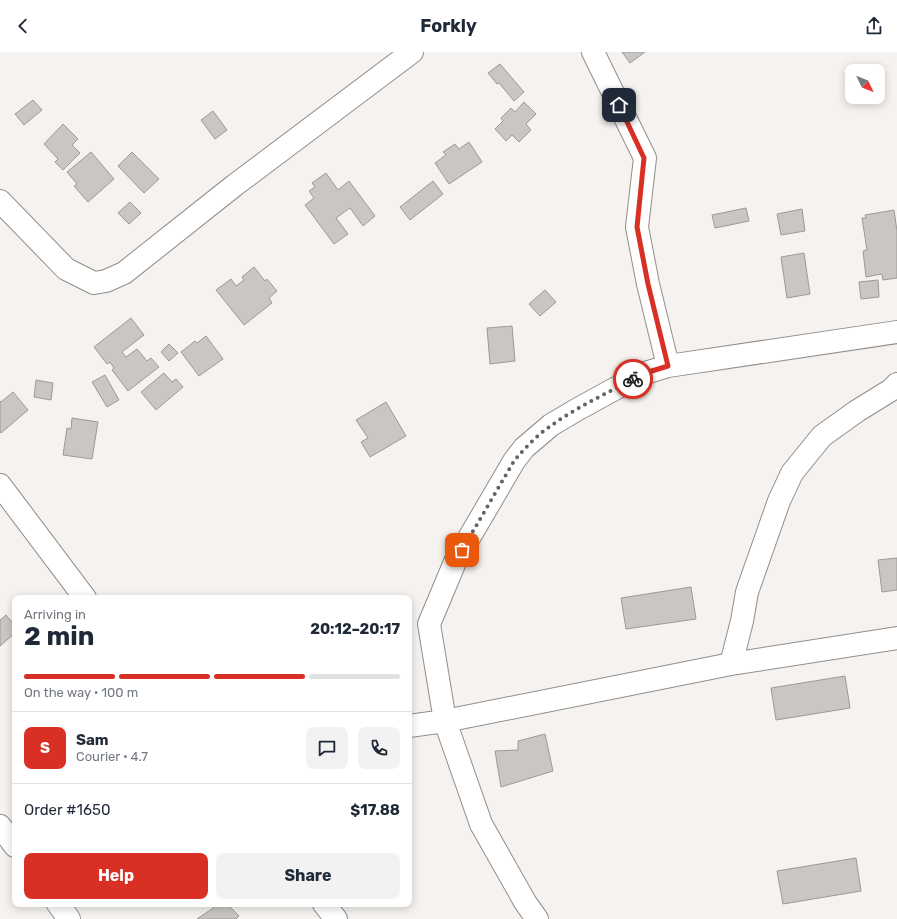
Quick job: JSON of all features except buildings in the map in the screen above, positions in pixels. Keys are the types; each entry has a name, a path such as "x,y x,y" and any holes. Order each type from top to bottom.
{"street":[{"path":"0,201 66,269 94,283 106,282 124,273 235,185 412,52"},
{"path":"593,52 644,158 637,227 648,284 668,366"},
{"path":"537,919 525,902 482,824 445,721 429,624 455,562 514,461 524,448 551,425 642,374 668,366 897,332"},
{"path":"731,664 742,620 746,592 779,501 792,473 822,436 897,384"},
{"path":"0,484 83,595"},
{"path":"412,726 445,721 731,664 897,638"},
{"path":"0,826 12,842"},
{"path":"60,907 69,919"},
{"path":"326,907 336,919"}],"way so far":[{"path":"462,550 514,461 524,448 551,425 633,379"}],"route":[{"path":"619,105 644,158 637,227 648,284 668,366 642,374 633,379"}]}
